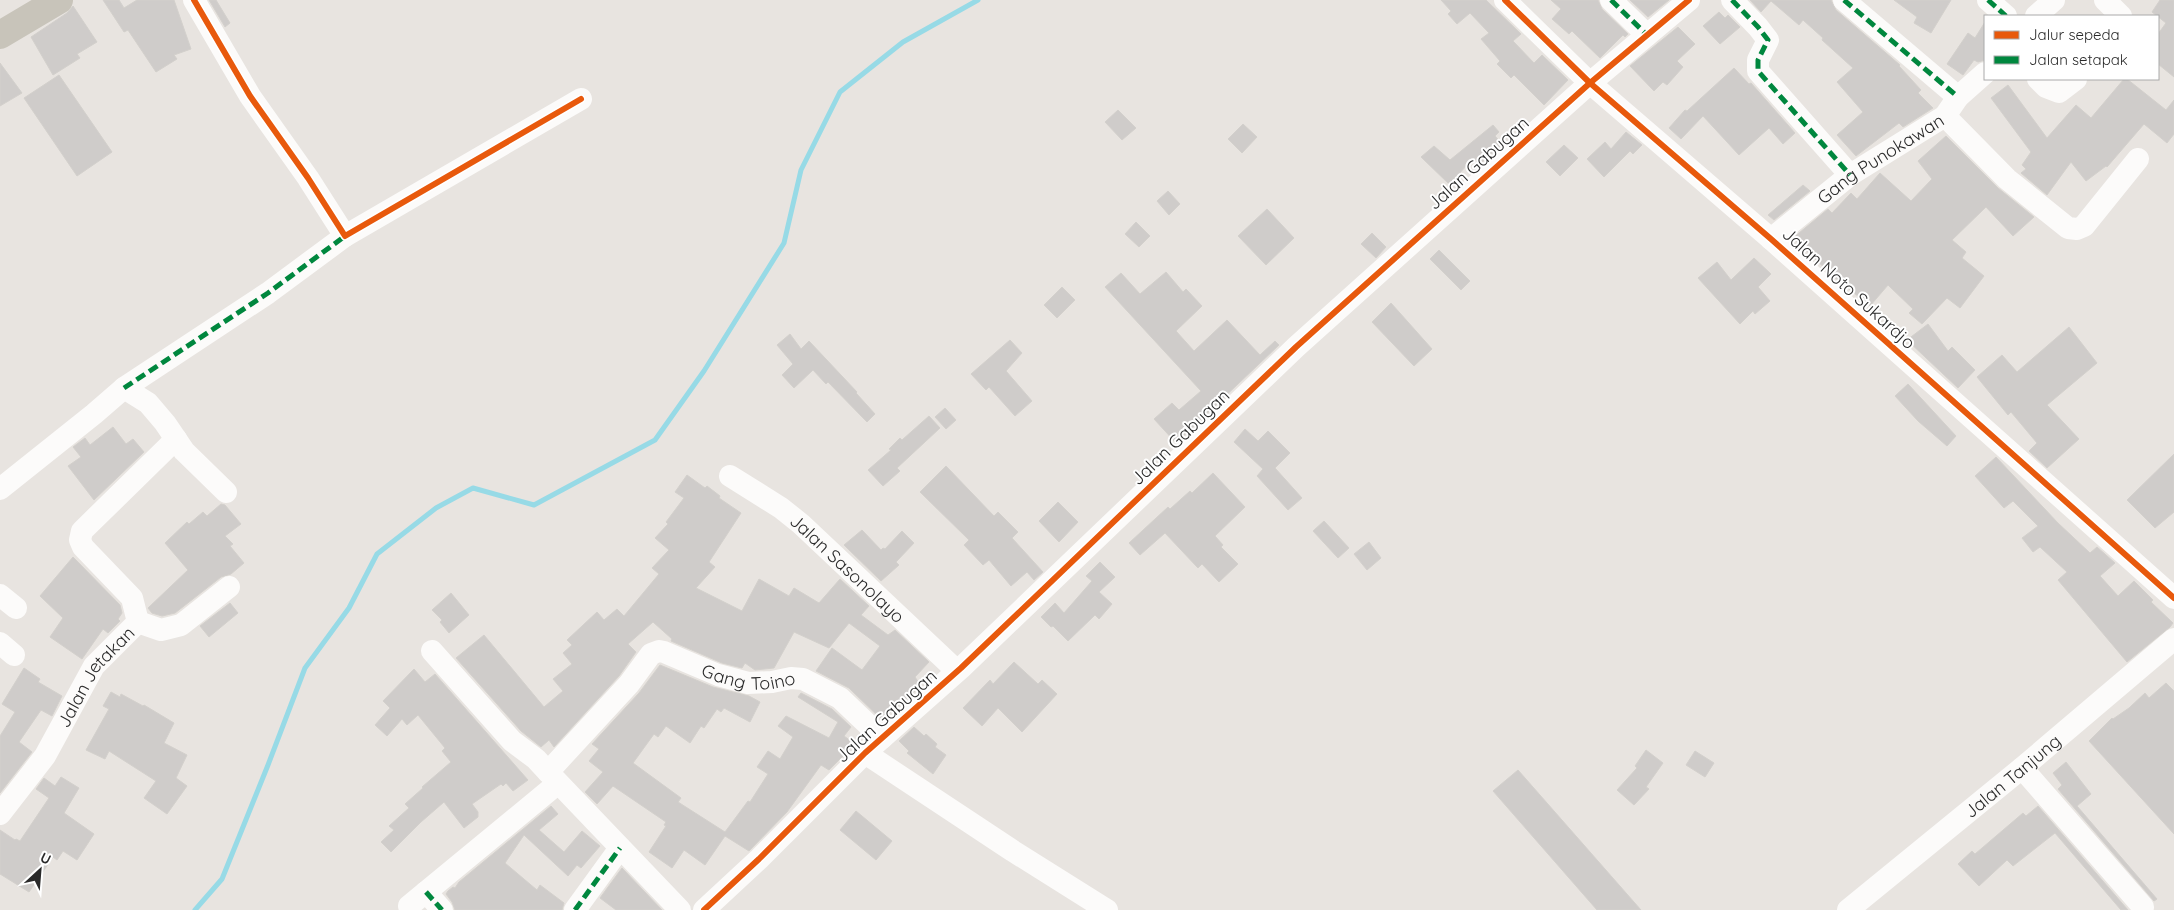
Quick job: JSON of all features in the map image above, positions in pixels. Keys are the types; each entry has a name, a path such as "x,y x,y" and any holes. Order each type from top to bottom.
{"main road":[{"path":"0,35 59,0"}],"street":[{"path":"194,0 250,96 308,178 345,236"},
{"name":"Jalan Noto Sukardjo","path":"1505,0 1590,83 1770,239 2174,598"},
{"path":"1611,0 1647,35"},
{"name":"Jalan Gabugan","path":"704,910 759,859 865,753 957,671 1296,347 1590,83 1689,0"},
{"path":"1732,0 1768,40 1758,60 1758,71 1850,175"},
{"path":"1844,0 1958,97"},
{"path":"1988,0 2005,15"},
{"path":"2037,15 2054,0"},
{"path":"2105,0 2120,15"},
{"name":"Gang Punokawan","path":"1770,239 1850,175 1945,116 1958,97 1984,74"},
{"path":"2039,80 2046,87 2059,92 2075,80"},
{"path":"0,489 124,388 268,293 345,236 581,99"},
{"path":"1945,116 2007,178 2068,228 2077,229 2084,226 2138,159"},
{"path":"124,388 148,403 184,451 226,492"},
{"name":"Jalan Jetakan","path":"0,814 44,756 94,666 138,622 132,598 83,546 80,540 82,531 176,439"},
{"name":"Jalan Sasonolayo","path":"730,476 781,508 801,524 957,671"},
{"path":"138,622 161,630 181,626 229,587"},
{"name":"Jalan Tanjung","path":"1848,910 2022,768 2174,639"},
{"path":"432,651 512,741 536,759 552,778 680,910"},
{"name":"Gang Toino","path":"552,778 629,684 651,654 659,651 718,675 748,683 772,682 792,678 803,679 840,698 882,738"},
{"path":"865,753 1013,851 1107,910"},
{"path":"2022,768 2143,907"},
{"path":"409,906 552,778"},
{"path":"575,910 620,848"},
{"path":"426,892 442,910"}],"building":[{"path":"103,0 119,0 124,8 137,0 174,0 191,49 174,55 177,59 156,72 128,30 124,32"},
{"path":"209,0 216,0 230,23 225,27"},
{"path":"1441,0 1486,0 1521,34 1513,41 1534,63 1542,55 1568,80 1544,105 1514,75 1511,78 1497,64 1500,61 1481,39 1489,33 1470,13 1457,24 1448,14 1451,11"},
{"path":"1551,0 1598,0 1602,9 1628,34 1625,37 1623,35 1600,58 1572,31 1569,34 1552,19 1561,9"},
{"path":"1630,0 1669,0 1648,17"},
{"path":"1750,0 1831,0 1836,10 1900,65 1921,90 1918,93 1933,108 1903,127 1899,123 1856,156 1837,135 1863,112 1837,82 1853,68 1803,20 1799,25 1771,1 1761,12"},
{"path":"1894,0 1951,0 1931,33 1914,23 1917,17"},
{"path":"2160,0 2174,0 2174,77 2159,65 2159,33 2166,23 2159,18 2159,15 2152,12"},
{"path":"73,6 97,42 77,54 80,58 53,75 31,37 67,13"},
{"path":"1719,12 1725,18 1728,15 1740,27 1720,44 1703,26"},
{"path":"1984,24 1984,60 1978,62 1974,60 1963,75 1947,64 1968,33 1975,38"},
{"path":"1678,27 1695,44 1677,61 1683,67 1667,85 1663,82 1654,91 1630,66"},
{"path":"0,63 22,93 0,106"},
{"path":"1734,68 1749,84 1751,83 1795,133 1783,144 1769,128 1739,155 1703,116 1681,139 1669,128 1685,110 1687,111"},
{"path":"59,75 112,152 77,176 24,98"},
{"path":"2123,80 2128,80 2166,110 2174,100 2174,134 2167,143 2144,124 2107,167 2086,181 2071,162 2047,195 2021,173 2026,169 2022,165 2031,152 1991,98 2008,85 2047,138 2076,105 2091,118"},
{"path":"1118,110 1136,128 1122,140 1105,122"},
{"path":"1243,124 1257,137 1242,153 1228,139"},
{"path":"1493,125 1499,132 1495,136 1502,144 1479,165 1474,158 1449,184 1421,157 1434,146 1450,160"},
{"path":"1626,132 1642,145 1633,154 1630,151 1604,177 1587,159 1605,142 1611,149"},
{"path":"1946,136 1998,188 2034,217 2013,236 1986,207 1952,240 1966,252 1962,258 1984,276 1960,308 1947,298 1922,324 1909,313 1913,309 1888,285 1870,306 1833,276 1793,238 1828,209 1832,213 1851,193 1857,199 1880,173 1911,201 1932,179 1918,161"},
{"path":"1564,145 1578,158 1560,176 1546,162"},
{"path":"1803,185 1810,191 1774,220 1768,215"},
{"path":"1168,191 1180,204 1169,215 1157,201"},
{"path":"1267,209 1294,238 1266,265 1238,236"},
{"path":"1136,222 1150,236 1139,247 1125,234"},
{"path":"1372,233 1386,247 1376,258 1361,244"},
{"path":"1439,250 1470,281 1461,290 1430,259"},
{"path":"1754,258 1771,274 1758,287 1770,301 1755,314 1753,311 1740,324 1698,278 1717,262 1731,280"},
{"path":"1166,272 1183,292 1186,289 1202,306 1176,331 1194,351 1227,320 1260,355 1275,341 1279,345 1176,443 1154,419 1172,403 1179,410 1201,391 1105,287 1121,273 1140,294"},
{"path":"1062,287 1075,300 1057,318 1044,305"},
{"path":"1391,303 1432,349 1414,366 1372,322"},
{"path":"1928,324 1948,351 1952,347 1975,370 1958,388 1907,340"},
{"path":"2069,327 2097,363 2047,405 2079,439 2047,468 2029,451 2037,443 2011,412 2008,415 1977,377 2002,355 2017,372"},
{"path":"790,334 801,349 809,341 857,392 875,414 867,422 828,382 826,384 813,370 794,388 782,375 793,364 777,345"},
{"path":"1010,340 1022,353 1006,371 1032,401 1015,416 989,387 986,390 971,374"},
{"path":"1908,384 1956,436 1947,446 1918,421 1895,396"},
{"path":"945,408 956,420 946,429 935,417"},
{"path":"929,416 940,428 897,468 900,471 883,486 868,470 891,450 889,449 900,438 902,440"},
{"path":"113,427 126,444 133,439 144,452 94,500 68,466 81,457 73,447 85,438 90,445"},
{"path":"1245,429 1258,441 1268,431 1290,453 1275,468 1302,498 1288,510 1257,476 1263,469 1234,442"},
{"path":"2174,454 2174,512 2155,528 2127,500"},
{"path":"1996,457 2058,523 2090,553 2097,547 2115,563 2100,576 2118,596 2134,581 2153,600 2151,602 2173,623 2127,662 2058,580 2067,572 2040,547 2033,552 2022,538 2038,526 2013,501 2004,508 1975,476"},
{"path":"946,466 994,516 998,512 1018,532 1012,538 1043,572 1034,580 1027,572 1011,586 989,560 983,565 964,545 969,540 920,492"},
{"path":"1213,473 1245,507 1215,536 1223,545 1221,547 1238,564 1219,582 1202,564 1198,568 1165,533 1140,555 1129,543 1168,507 1170,509 1190,491 1192,493"},
{"path":"687,475 705,488 707,486 720,496 719,498 741,513 709,562 715,567 696,588 742,611 759,579 789,596 794,588 819,603 840,579 869,606 861,615 888,635 895,630 929,662 915,677 921,686 882,720 849,688 816,671 832,648 862,670 880,646 849,623 829,648 794,632 774,668 755,670 745,663 742,668 722,663 671,641 672,639 653,622 628,644 636,652 619,676 554,747 549,740 541,747 521,731 456,658 484,635 544,707 563,691 553,679 572,664 563,653 572,645 567,640 597,612 604,620 617,609 624,616 659,574 652,568 669,550 655,538 668,524 666,522 684,498 675,492"},
{"path":"1058,502 1078,522 1059,542 1039,521"},
{"path":"221,504 225,505 241,524 225,536 233,544 230,546 244,563 231,574 221,577 175,613 162,616 152,613 148,608 188,570 165,543 187,522 189,524 203,512 207,516"},
{"path":"1324,521 1349,548 1338,558 1313,531"},
{"path":"862,530 881,550 885,549 902,531 914,543 896,562 899,565 881,581 844,545"},
{"path":"1369,542 1381,558 1367,570 1354,554"},
{"path":"73,557 120,605 122,613 118,619 120,621 108,633 103,629 82,659 50,637 63,618 40,596"},
{"path":"1100,562 1115,577 1099,592 1112,604 1099,619 1095,615 1068,641 1041,617 1055,603 1064,613 1092,581 1086,576"},
{"path":"451,593 469,615 449,633 440,622 442,620 432,610"},
{"path":"230,603 238,613 209,637 200,626"},
{"path":"1014,662 1038,684 1042,680 1057,694 1022,732 998,708 982,726 963,708 990,680 993,684"},
{"path":"660,665 713,687 749,696 760,702 750,722 724,708 721,712 717,709 704,728 701,726 690,743 666,726 658,737 654,734 633,763 681,798 678,802 725,832 748,801 750,802 768,774 757,767 768,751 780,759 793,737 778,726 786,716 829,738 838,722 798,697 801,693 832,709 851,727 844,736 855,744 829,770 821,765 787,812 749,851 725,836 705,865 684,850 672,868 649,852 666,826 664,825 666,822 613,786 597,804 585,792 603,772 589,761 599,749 592,744 639,693"},
{"path":"24,668 40,679 38,682 62,696 52,716 41,710 19,742 32,752 0,793 0,736 15,712 2,704"},
{"path":"414,669 425,682 435,674 528,780 513,791 506,783 503,786 501,784 472,804 478,812 478,817 464,828 444,802 391,852 381,842 394,830 389,826 409,808 405,804 451,762 442,751 445,748 418,715 407,725 402,719 387,736 375,725 390,708 383,701"},
{"path":"2166,683 2174,691 2174,834 2089,741 2112,718 2129,708 2145,693 2149,698"},
{"path":"111,692 120,697 121,694 144,705 174,723 164,743 187,755 176,778 187,786 167,814 144,798 156,781 109,751 105,759 86,750 109,709 103,706"},
{"path":"914,727 924,736 926,734 937,744 935,747 946,755 933,774 907,753 909,751 899,741"},
{"path":"1646,750 1663,763 1646,787 1649,789 1634,805 1617,790 1637,768 1635,766"},
{"path":"1695,751 1714,763 1705,777 1686,765"},
{"path":"2066,762 2091,794 2077,806 2157,899 2154,901 2058,789 2062,785 2053,773"},
{"path":"1518,770 1641,910 1597,910 1493,791"},
{"path":"61,777 79,788 64,813 94,834 77,860 63,851 57,860 53,857 29,892 0,874 0,830 15,840 20,841 49,798 36,789 44,778 55,786"},
{"path":"551,806 558,814 539,830 564,852 582,831 600,846 581,868 577,865 568,876 524,835 505,863 537,890 540,885 564,903 562,910 455,910 446,894 448,891 453,887 455,888 459,882"},
{"path":"2038,806 2128,910 2121,910 2055,833 2013,866 2007,860 1979,886 1958,864 1972,851 1975,854 2023,813 2026,816"},
{"path":"856,811 892,841 876,860 840,830"},
{"path":"622,868 662,910 616,910 600,898"}],"waterway":[{"path":"195,910 222,879 305,668 349,608 377,554 436,508 473,488 534,505 655,440 704,371 784,243 801,170 840,92 903,42 978,0"}],"marked path":[{"path":"1611,0 1647,35"},
{"path":"1732,0 1768,40 1758,60 1758,71 1850,175"},
{"path":"1844,0 1958,97"},
{"path":"1988,0 2005,15"},
{"path":"124,388 268,293 345,236"},
{"path":"575,910 620,848"},
{"path":"426,892 442,910"}],"cycle path":[{"path":"194,0 250,96 308,178 345,236 581,99"},
{"path":"1505,0 1590,83 1771,239 2174,598"},
{"path":"704,910 759,859 865,753 961,668 1296,347 1590,83 1689,0"}]}
